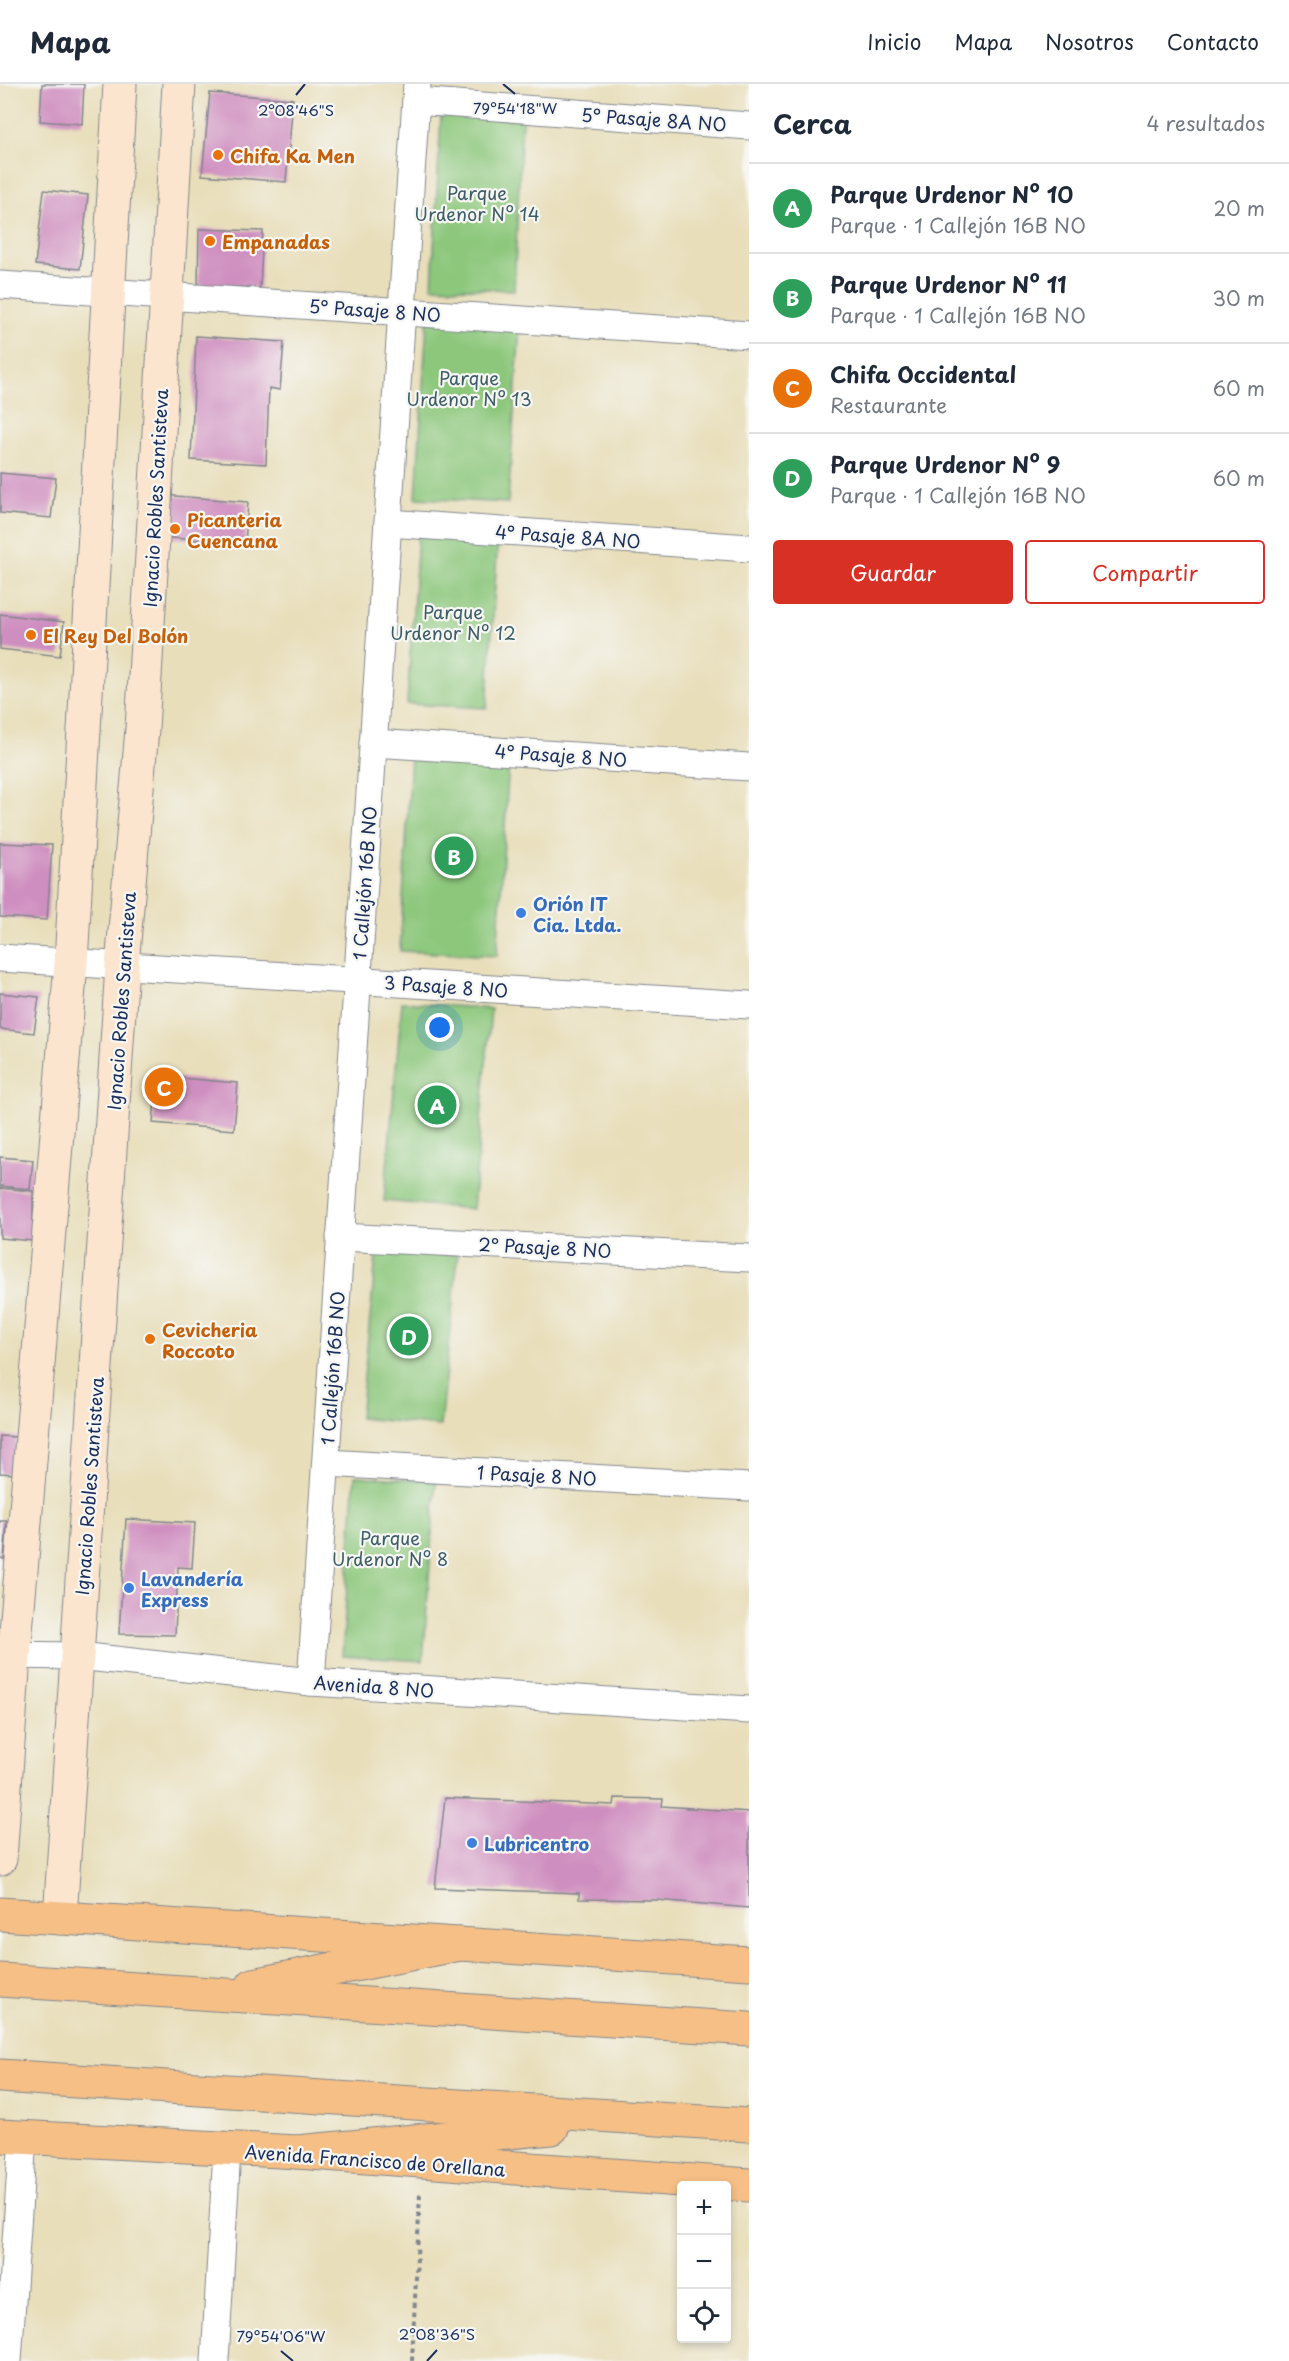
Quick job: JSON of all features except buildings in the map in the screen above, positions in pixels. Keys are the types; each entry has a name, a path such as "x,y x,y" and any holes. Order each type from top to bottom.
{"main road":[{"path":"0,1914 749,1963"},
{"path":"210,1994 460,1944"},
{"path":"0,1980 749,2029"},
{"path":"0,2076 749,2125"},
{"path":"297,2152 650,2119"},
{"name":"Avenida Francisco de Orellana","path":"11,2136 227,2150 297,2152 422,2163 749,2184"}],"street":[{"path":"0,1859 7,1655 72,963 120,84"},
{"name":"Ignacio Robles Santisteva","path":"60,1918 79,1656 122,966 142,729 179,84"},
{"name":"5° Pasaje 8A NO","path":"417,93 749,126"},
{"name":"1 Callejón 16B NO","path":"311,1682 417,93"},
{"name":"5° Pasaje 8 NO","path":"0,285 749,335"},
{"name":"4° Pasaje 8A NO","path":"388,523 749,548"},
{"name":"4° Pasaje 8 NO","path":"373,742 749,767"},
{"name":"3 Pasaje 8 NO","path":"0,958 749,1005"},
{"name":"2° Pasaje 8 NO","path":"340,1237 749,1258"},
{"name":"1 Pasaje 8 NO","path":"326,1463 749,1487"},
{"name":"Avenida 8 NO","path":"7,1655 79,1656 311,1682 749,1710"},
{"path":"8,2361 11,2136"},
{"path":"214,2361 227,2150"}],"path":[{"path":"412,2361 422,2163"}],"green space":[{"name":"Parque Urdenor Nº 14","path":"441,115 522,119 514,290 432,287"},
{"name":"Parque Urdenor Nº 13","path":"427,321 520,326 508,503 416,498"},
{"name":"Parque Urdenor Nº 12","path":"418,535 498,539 487,708 407,704"},
{"path":"411,755 509,761 497,956 400,951"},
{"path":"402,1002 491,1009 473,1209 384,1201"},
{"path":"377,1247 458,1255 440,1426 360,1418"},
{"name":"Parque Urdenor Nº 8","path":"355,1476 436,1481 423,1661 342,1656"}],"place":[{"name":"Chifa Ka Men","path":"218,155"},
{"name":"Empanadas","path":"210,241"},
{"name":"Picanteria Cuencana","path":"175,529"},
{"name":"El Rey Del Bolón","path":"31,635"},
{"name":"Parque Urdenor Nº 11","path":"454,856"},
{"name":"Orión IT Cia. Ltda.","path":"521,913"},
{"name":"Chifa Occidental","path":"164,1087"},
{"name":"Parque Urdenor Nº 10","path":"437,1105"},
{"name":"Parque Urdenor Nº 9","path":"409,1336"},
{"name":"Cevicheria Roccoto","path":"150,1339"},
{"name":"Lavandería Express","path":"129,1588"},
{"name":"Lubricentro","path":"472,1843"}]}
